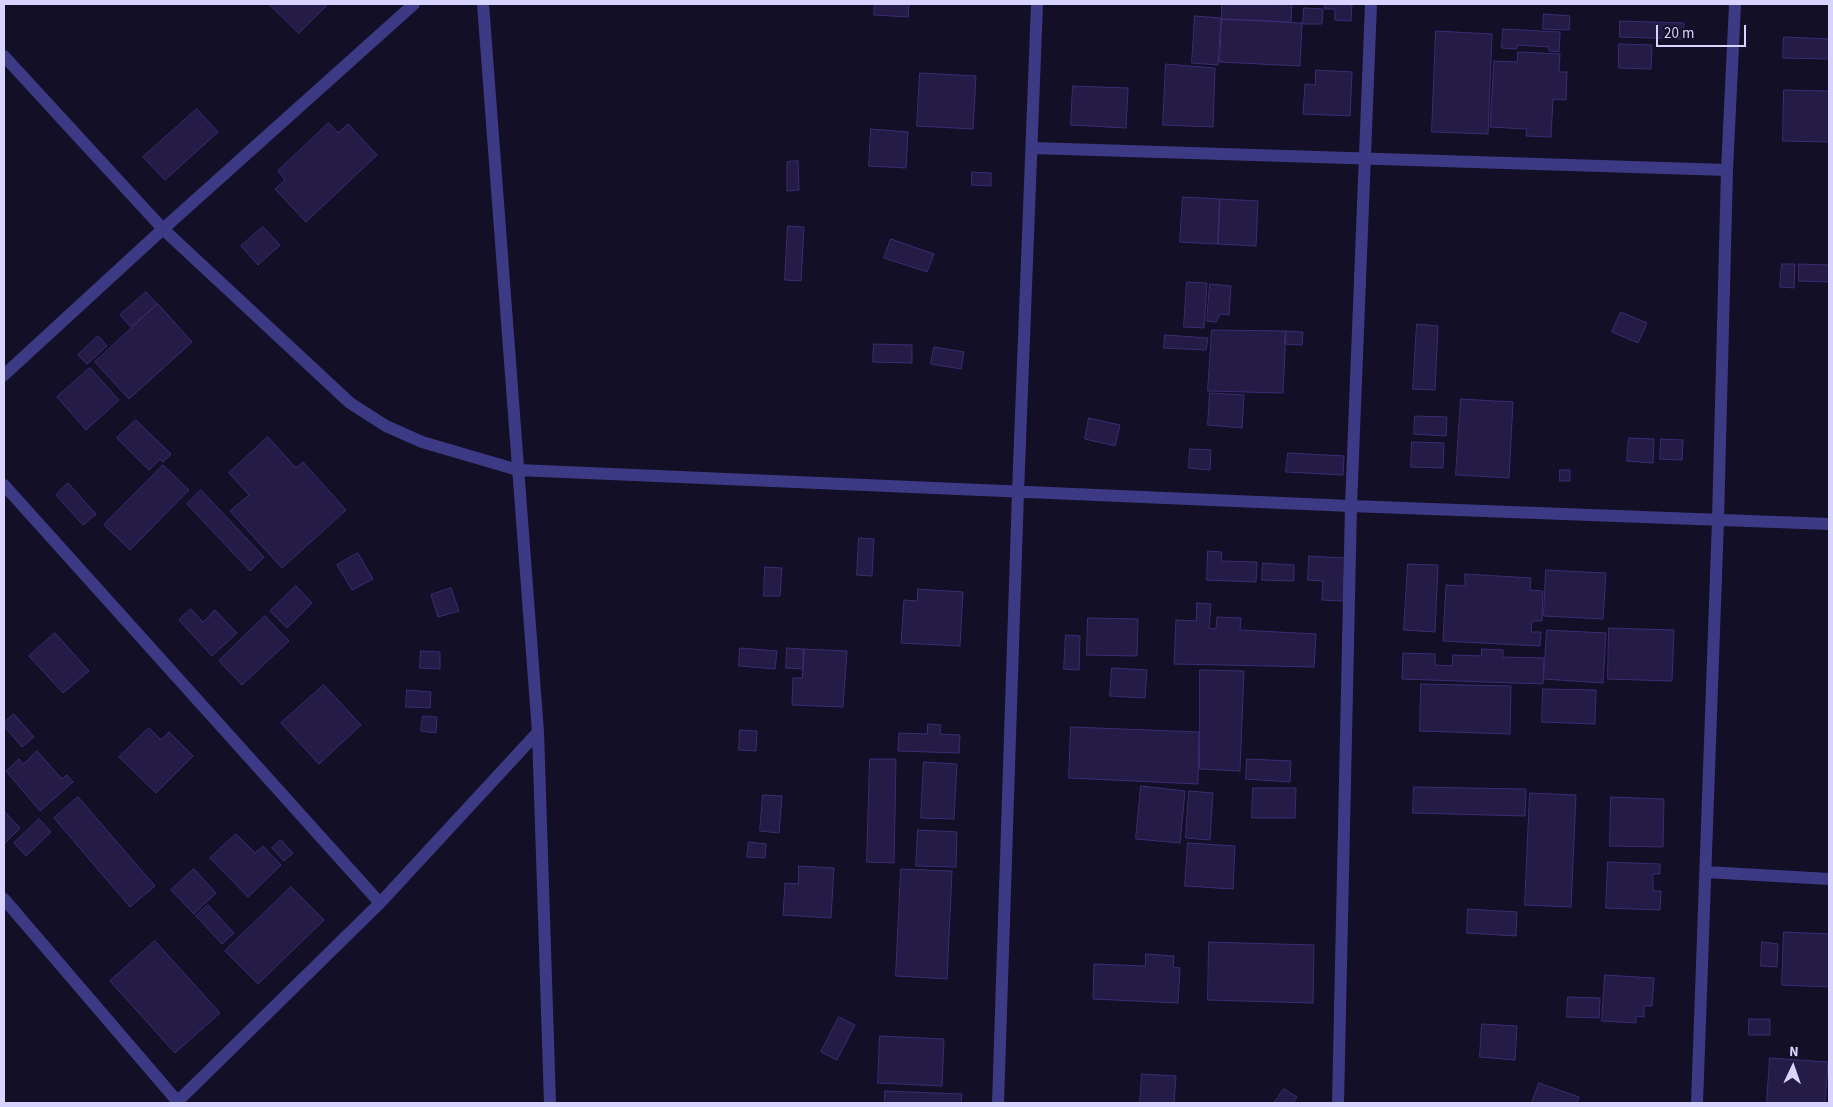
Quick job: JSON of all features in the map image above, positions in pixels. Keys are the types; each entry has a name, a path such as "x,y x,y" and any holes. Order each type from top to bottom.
{"street":[{"path":"4,375 414,4"},
{"path":"483,4 538,732 550,1103"},
{"path":"998,1103 1018,492 1037,4"},
{"path":"1338,1103 1351,506 1371,4"},
{"path":"1697,1103 1718,520 1727,170 1735,4"},
{"path":"4,56 164,229 350,402 386,426 422,442 518,470 1351,506 1829,524"},
{"path":"1032,148 1364,157 1727,170"},
{"path":"4,485 380,903"},
{"path":"4,899 177,1102 380,903 538,732"},
{"path":"1706,872 1829,879"}],"building":[{"path":"269,4 328,4 299,33"},
{"path":"875,4 909,4 908,17 874,15"},
{"path":"1222,4 1292,4 1291,22 1222,19"},
{"path":"1325,4 1352,4 1351,21 1335,20 1335,9 1325,9"},
{"path":"1304,8 1323,9 1322,24 1303,24"},
{"path":"1544,14 1570,16 1569,30 1543,29"},
{"path":"1195,16 1221,18 1218,65 1192,63"},
{"path":"1222,19 1302,23 1300,66 1220,62"},
{"path":"1620,21 1684,23 1683,39 1620,37"},
{"path":"1503,29 1560,32 1559,52 1549,51 1549,47 1517,45 1517,49 1502,48"},
{"path":"1436,31 1492,34 1488,134 1432,132"},
{"path":"1784,37 1829,39 1829,59 1783,58"},
{"path":"1619,44 1652,45 1651,69 1619,68"},
{"path":"1518,52 1560,54 1559,72 1567,72 1566,100 1553,99 1551,137 1526,136 1527,129 1490,127 1494,61 1517,62"},
{"path":"1166,64 1215,68 1213,127 1163,125"},
{"path":"1316,70 1352,72 1350,116 1303,114 1305,84 1315,85"},
{"path":"920,73 976,76 973,129 917,126"},
{"path":"1073,86 1128,88 1126,128 1071,125"},
{"path":"1784,90 1829,91 1829,142 1783,141"},
{"path":"197,109 218,132 165,180 143,157"},
{"path":"329,123 338,133 348,124 377,155 306,222 275,189 285,180 278,171"},
{"path":"871,129 908,132 906,168 869,166"},
{"path":"798,161 799,190 787,191 787,162"},
{"path":"972,172 991,173 991,186 972,185"},
{"path":"1183,197 1220,199 1218,244 1180,242"},
{"path":"1220,199 1258,201 1256,246 1218,244"},
{"path":"788,226 804,227 801,281 785,280"},
{"path":"263,227 280,245 258,265 241,246"},
{"path":"891,239 934,254 927,272 884,258"},
{"path":"1782,264 1795,264 1794,288 1780,287"},
{"path":"1799,264 1829,265 1829,282 1799,281"},
{"path":"1187,282 1207,283 1204,328 1184,327"},
{"path":"1210,284 1231,286 1229,315 1220,314 1216,322 1207,321"},
{"path":"146,292 157,304 131,327 120,315"},
{"path":"158,304 192,342 129,399 95,362"},
{"path":"1621,312 1647,323 1638,343 1612,332"},
{"path":"1417,324 1438,326 1435,390 1413,389"},
{"path":"1212,330 1286,331 1283,393 1208,391"},
{"path":"1286,331 1303,332 1302,345 1285,344"},
{"path":"1165,335 1208,338 1206,350 1164,348"},
{"path":"98,336 107,346 87,364 78,355"},
{"path":"874,344 912,345 912,363 873,362"},
{"path":"934,347 964,352 961,369 931,364"},
{"path":"90,368 119,400 86,430 57,397"},
{"path":"1210,393 1244,395 1242,428 1208,425"},
{"path":"1461,399 1513,402 1509,478 1456,475"},
{"path":"1415,416 1447,417 1446,436 1414,434"},
{"path":"1089,418 1120,425 1115,446 1085,439"},
{"path":"136,420 171,454 163,462 160,459 149,470 117,438"},
{"path":"268,437 296,468 303,462 346,510 282,568 230,511 249,495 229,473"},
{"path":"1629,438 1654,439 1653,463 1627,461"},
{"path":"1661,439 1683,440 1682,460 1660,459"},
{"path":"1412,442 1444,443 1443,468 1411,467"},
{"path":"1190,449 1211,450 1210,470 1189,468"},
{"path":"1288,453 1344,456 1343,475 1286,472"},
{"path":"163,465 189,490 130,550 104,525"},
{"path":"1560,470 1570,470 1570,481 1560,481"},
{"path":"68,483 96,514 83,525 56,495"},
{"path":"201,490 264,557 250,571 187,504"},
{"path":"859,538 874,539 872,576 857,575"},
{"path":"1208,551 1222,552 1221,561 1257,562 1256,582 1207,580"},
{"path":"358,553 373,579 352,590 337,565"},
{"path":"1309,556 1345,558 1343,601 1322,600 1323,581 1308,580"},
{"path":"1263,563 1294,565 1294,581 1262,580"},
{"path":"1408,564 1438,565 1435,632 1404,630"},
{"path":"765,567 782,568 780,596 764,596"},
{"path":"1546,570 1606,573 1603,619 1544,616"},
{"path":"1465,574 1531,578 1530,590 1543,591 1542,621 1532,621 1531,632 1541,632 1540,646 1443,641 1446,585 1465,586"},
{"path":"296,586 312,603 287,628 270,611"},
{"path":"451,588 459,611 438,617 431,595"},
{"path":"918,589 963,592 960,646 901,643 904,600 917,601"},
{"path":"1197,603 1211,604 1209,628 1216,629 1217,617 1241,618 1240,630 1316,634 1314,667 1174,664 1176,620 1196,621"},
{"path":"191,609 203,622 215,610 237,633 212,656 179,620"},
{"path":"265,616 289,641 242,685 219,661"},
{"path":"1088,618 1138,619 1137,656 1087,655"},
{"path":"1609,628 1674,630 1672,681 1608,679"},
{"path":"1547,630 1606,633 1603,683 1544,679"},
{"path":"55,633 89,671 63,693 29,656"},
{"path":"1066,635 1080,636 1079,670 1064,669"},
{"path":"740,648 777,651 775,669 739,666"},
{"path":"787,648 804,649 803,669 786,668"},
{"path":"804,649 847,651 843,707 792,705 793,678 802,678"},
{"path":"1482,649 1503,650 1503,657 1544,658 1543,684 1402,679 1403,653 1435,654 1435,665 1452,666 1453,655 1481,656"},
{"path":"421,651 440,652 440,669 420,668"},
{"path":"1112,668 1147,670 1145,698 1110,696"},
{"path":"1200,670 1244,671 1240,771 1200,769"},
{"path":"1421,684 1511,686 1510,734 1420,731"},
{"path":"324,685 361,725 319,764 281,723"},
{"path":"1543,689 1596,690 1595,724 1542,722"},
{"path":"407,690 431,692 430,708 406,707"},
{"path":"14,714 34,737 22,747 4,726 4,723"},
{"path":"423,716 437,717 436,733 421,731"},
{"path":"928,724 941,725 940,734 960,735 959,753 898,751 899,733 927,734"},
{"path":"1071,727 1199,732 1198,784 1069,778"},
{"path":"149,728 161,740 169,732 193,756 156,793 119,757"},
{"path":"740,730 757,731 756,751 739,750"},
{"path":"37,751 62,779 67,775 73,782 40,811 6,771 19,759 23,764"},
{"path":"870,759 896,759 894,863 867,862"},
{"path":"1247,759 1291,761 1290,782 1246,779"},
{"path":"924,762 957,764 954,819 921,818"},
{"path":"1141,786 1185,791 1180,843 1136,839"},
{"path":"1414,787 1526,789 1525,816 1413,813"},
{"path":"1253,788 1296,788 1295,818 1252,818"},
{"path":"1189,791 1213,793 1210,840 1186,838"},
{"path":"1530,793 1576,795 1571,907 1525,905"},
{"path":"763,795 782,796 779,833 760,831"},
{"path":"78,797 155,886 130,907 54,818"},
{"path":"1611,797 1664,799 1663,847 1610,846"},
{"path":"4,811 20,828 5,843 4,841"},
{"path":"39,819 51,832 26,856 14,843"},
{"path":"918,830 957,832 956,867 916,866"},
{"path":"236,834 255,853 263,846 281,865 248,897 210,858"},
{"path":"281,840 293,853 284,861 272,848"},
{"path":"749,842 766,844 765,858 747,857"},
{"path":"1188,843 1235,846 1233,889 1185,886"},
{"path":"1608,862 1660,864 1660,874 1653,874 1653,891 1661,891 1660,910 1606,908"},
{"path":"799,866 834,868 831,918 783,915 785,883 798,884"},
{"path":"194,869 216,893 194,914 171,890"},
{"path":"901,869 952,871 947,979 896,976"},
{"path":"291,887 324,920 258,984 225,951"},
{"path":"208,905 234,933 222,944 196,916"},
{"path":"1468,909 1517,912 1516,936 1467,933"},
{"path":"1784,932 1829,934 1829,987 1782,985"},
{"path":"155,941 220,1013 175,1053 110,981"},
{"path":"1209,942 1314,945 1313,1003 1208,1000"},
{"path":"1762,942 1778,944 1777,967 1761,966"},
{"path":"1146,954 1174,956 1173,967 1180,968 1178,1003 1093,999 1094,964 1145,966"},
{"path":"1605,975 1654,978 1652,1006 1644,1006 1644,1017 1636,1016 1636,1023 1602,1021"},
{"path":"1568,997 1600,998 1599,1018 1567,1017"},
{"path":"839,1017 855,1025 837,1060 821,1052"},
{"path":"1749,1019 1770,1019 1770,1035 1749,1035"},
{"path":"1482,1024 1517,1026 1515,1060 1480,1057"},
{"path":"880,1036 944,1039 942,1086 878,1083"},
{"path":"1770,1058 1828,1062 1825,1103 1767,1103"},
{"path":"1142,1074 1176,1076 1174,1103 1140,1103"},
{"path":"1539,1083 1579,1097 1577,1103 1532,1103"},
{"path":"1284,1089 1297,1097 1293,1103 1274,1103"},
{"path":"885,1091 962,1094 961,1103 885,1103"}]}
